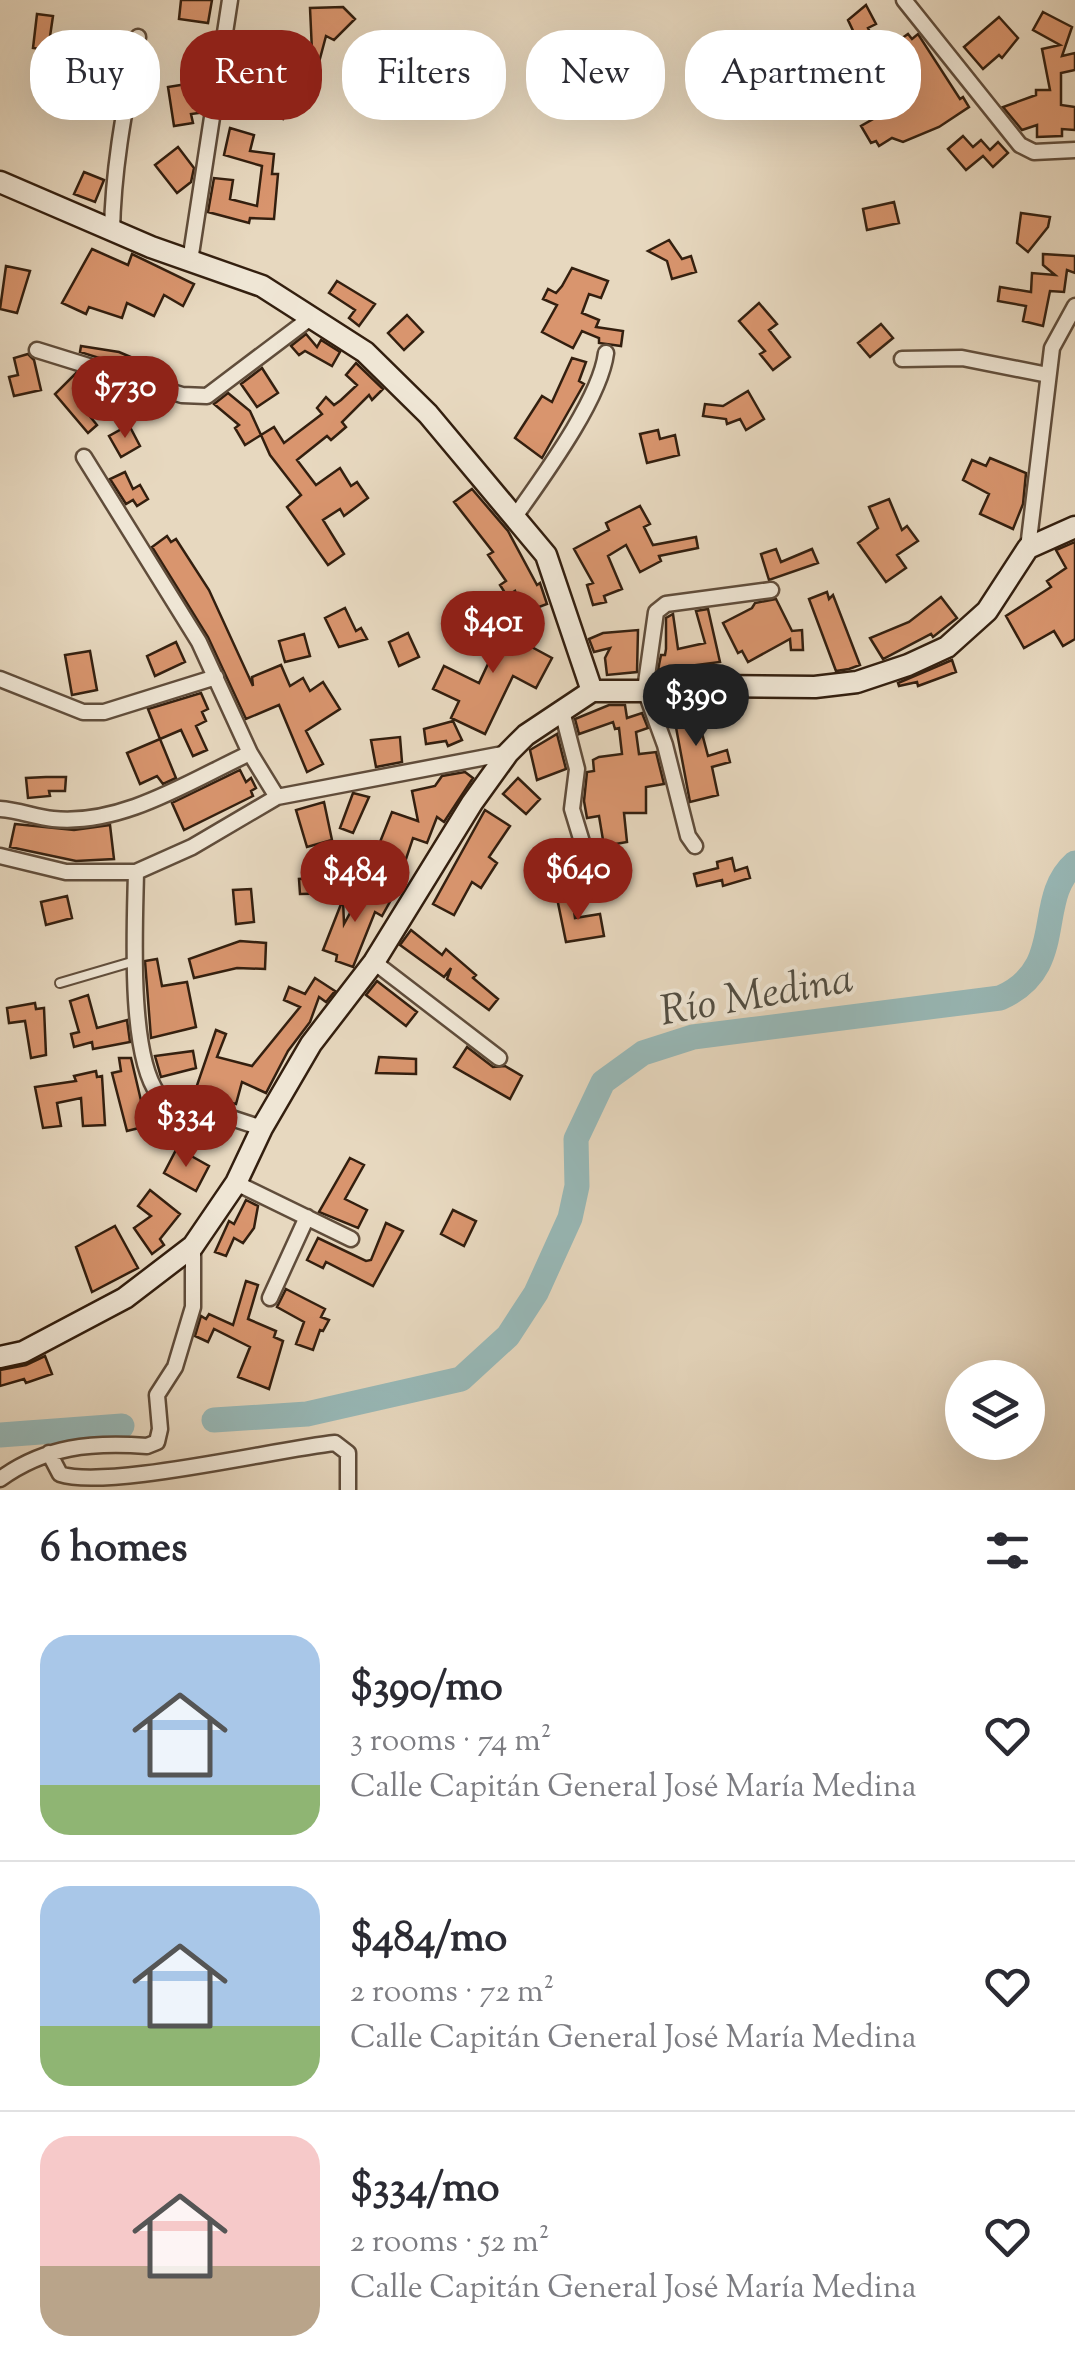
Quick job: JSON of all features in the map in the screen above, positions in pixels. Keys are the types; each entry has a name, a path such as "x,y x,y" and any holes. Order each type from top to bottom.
{"street":[{"path":"190,260 230,0"},
{"path":"904,0 1020,144 1034,152 1075,150"},
{"path":"112,232 112,186 124,120"},
{"path":"0,182 112,232 262,286 313,316 378,364 428,414 546,555 592,691"},
{"path":"0,1357 23,1352 125,1298 193,1246 236,1183 262,1128 311,1044 374,962 472,802 508,753 562,711 592,691 708,686 815,688 857,682 947,647 987,611 1028,548 1052,348 1075,306"},
{"path":"38,350 182,394 207,396 313,316"},
{"path":"514,518 563,445 600,378 606,353"},
{"path":"902,359 962,358 1048,375"},
{"path":"84,457 199,642 250,753 277,797"},
{"path":"1028,548 1075,527"},
{"path":"696,846 688,836 665,746 645,690 656,612 666,604 770,590"},
{"path":"0,679 84,712 94,712 216,677"},
{"path":"562,711 578,769 572,809 589,864"},
{"path":"0,809 54,819 96,818 149,801 250,753"},
{"path":"0,856 66,872 136,872 192,847 277,797 508,753"},
{"path":"136,872 135,961 147,1073 158,1094 262,1128"},
{"path":"374,962 499,1058"},
{"path":"236,1183 351,1240"},
{"path":"270,1298 307,1217"},
{"path":"0,1479 25,1462 68,1446 147,1446 157,1442 157,1395 174,1367 193,1307 193,1246"},
{"path":"48,1453 60,1474 87,1481 203,1469 303,1446 335,1443 348,1452 348,1490"}],"lane":[{"path":"60,983 135,961"}],"building":[{"path":"181,0 212,0 208,23 179,19"},
{"path":"866,5 876,24 869,30 853,30 848,20"},
{"path":"343,7 355,19 334,40 326,36 322,51 322,30 311,30 310,8"},
{"path":"1043,12 1072,27 1062,56 1075,53 1075,70 1061,73 1061,105 1075,107 1075,130 1062,129 1062,136 1037,137 1037,125 1022,130 1003,107 1036,95 1036,90 1050,90 1042,49 1060,45 1033,30"},
{"path":"37,14 53,16 51,30 35,30"},
{"path":"999,17 1018,38 1002,58 999,55 983,69 964,47"},
{"path":"921,39 969,107 939,127 903,142 892,138 879,146 876,141 871,143 861,126 871,120 921,120"},
{"path":"180,85 180,120 193,123 174,126 168,87"},
{"path":"230,128 254,135 250,151 274,154 272,174 278,174 274,219 250,218 249,223 208,212 214,178 233,180 230,199 257,206 262,166 224,155"},
{"path":"963,136 973,147 981,140 990,150 998,142 1008,153 993,167 983,156 966,170 948,149"},
{"path":"178,147 194,168 191,182 177,193 155,165"},
{"path":"84,172 104,180 95,202 74,194"},
{"path":"894,202 899,223 867,230 863,209"},
{"path":"1021,213 1050,217 1048,227 1028,252 1017,243"},
{"path":"669,240 682,259 691,256 696,272 672,279 667,261 648,251"},
{"path":"92,249 128,265 132,254 194,284 183,306 164,295 154,316 127,303 122,318 89,307 86,314 62,303"},
{"path":"1043,254 1075,256 1075,273 1067,270 1064,292 1050,291 1043,326 1023,321 1026,306 998,301 1000,287 1031,292 1032,273 1055,275 1043,265"},
{"path":"6,266 30,271 17,313 0,309"},
{"path":"572,268 608,281 601,298 589,294 582,313 599,320 596,327 623,331 621,346 599,343 599,338 582,331 573,348 542,332 557,305 543,299 548,289 556,293"},
{"path":"337,281 375,304 359,326 349,318 355,310 329,293"},
{"path":"759,303 777,324 769,330 790,357 773,370 760,354 765,351 739,321"},
{"path":"407,315 423,332 404,350 388,333"},
{"path":"881,324 893,338 870,357 858,343"},
{"path":"306,334 317,347 321,340 340,352 332,366 305,351 299,355 291,346"},
{"path":"81,346 119,352 159,369 156,376 80,352"},
{"path":"28,354 34,360 41,390 14,396 9,377 18,375 14,358"},
{"path":"572,358 586,362 579,381 584,384 542,458 515,438 542,396 552,402"},
{"path":"356,363 383,389 372,400 369,395 342,422 346,427 331,440 327,436 297,460 316,485 340,468 351,486 357,482 368,498 344,516 340,509 323,520 344,554 328,565 287,507 301,495 270,455 261,435 274,427 284,443 322,414 317,408 326,397 334,405 341,400 357,385 346,375"},
{"path":"262,368 278,393 257,407 241,384"},
{"path":"76,373 89,381 79,403 97,425 88,433 55,394"},
{"path":"748,391 764,419 746,430 740,419 727,424 726,419 703,416 705,404 723,406"},
{"path":"228,393 250,411 261,435 245,445 235,428 239,425 214,404"},
{"path":"129,425 140,446 121,457 109,436"},
{"path":"658,430 660,439 675,435 679,455 647,463 640,434"},
{"path":"990,458 1026,473 1023,504 1013,529 980,514 989,494 963,480 972,460 986,466"},
{"path":"125,472 133,489 140,485 148,499 137,506 133,500 126,504 110,479"},
{"path":"472,489 508,531 537,585 540,583 547,604 523,613 515,591 507,596 500,585 506,581 488,555 493,552 454,502"},
{"path":"889,499 902,530 907,526 918,541 897,555 906,568 886,582 858,543 878,528 869,507"},
{"path":"640,506 650,524 644,527 653,545 696,537 698,548 659,556 661,561 640,572 626,545 608,556 622,589 604,596 606,602 593,605 587,585 593,583 574,549 609,530 606,523"},
{"path":"167,536 171,542 176,539 209,590 253,686 252,677 281,665 290,686 303,678 310,691 323,682 340,709 306,731 323,764 307,772 279,705 246,719 208,637 152,547"},
{"path":"1075,542 1075,639 1063,646 1054,631 1024,648 1006,616 1051,587 1047,581 1066,568 1056,550"},
{"path":"776,549 781,562 812,549 818,563 769,580 761,554"},
{"path":"827,592 829,599 833,595 860,665 836,671 809,599"},
{"path":"941,597 957,618 933,637 931,634 883,659 870,638 909,622"},
{"path":"776,599 792,631 802,630 803,650 791,650 790,639 748,662 742,651 738,653 723,623 755,603"},
{"path":"345,608 356,631 361,628 367,639 339,647 325,618"},
{"path":"708,609 720,662 658,670 666,649 666,618 673,614 678,649 705,643 696,611"},
{"path":"506,622 533,635 528,645 552,658 536,688 513,676 485,734 451,718 459,701 433,689 444,666 479,683 494,651 476,642 484,623 502,632"},
{"path":"638,630 637,672 607,675 605,658 610,648 594,652 589,639 603,633"},
{"path":"408,633 419,657 399,666 389,642"},
{"path":"304,634 310,656 285,662 279,641"},
{"path":"176,642 185,662 155,676 147,656"},
{"path":"90,651 97,690 72,695 65,655"},
{"path":"952,660 956,672 918,686 917,682 899,686 898,683"},
{"path":"201,693 208,709 202,712 206,721 196,726 207,750 193,756 181,730 160,739 148,709"},
{"path":"708,700 712,714 698,718 708,756 727,750 730,762 712,767 718,795 690,802 675,722 672,717 667,718 664,705"},
{"path":"609,705 625,705 627,718 642,713 648,728 636,732 639,754 656,752 664,784 646,787 646,813 624,813 627,842 604,846 599,816 587,818 587,772 594,771 593,760 622,754 619,728 615,729 613,722 579,734 575,719"},
{"path":"453,721 462,740 448,746 446,741 426,744 424,729"},
{"path":"557,734 566,769 537,780 530,750"},
{"path":"400,737 402,762 376,767 371,740"},
{"path":"160,739 176,778 163,784 157,776 140,784 127,753"},
{"path":"240,770 246,782 251,778 256,788 251,791 253,796 184,830 172,803"},
{"path":"465,772 473,778 444,822 437,817 427,843 413,838 400,877 370,867 392,812 418,821 412,791 435,786 442,776"},
{"path":"66,777 65,791 28,798 26,778"},
{"path":"518,778 540,799 526,814 503,794"},
{"path":"353,793 369,797 353,833 340,828"},
{"path":"324,802 332,840 307,847 296,810"},
{"path":"485,810 510,826 489,857 497,863 481,888 472,882 454,915 433,904"},
{"path":"15,824 74,830 110,825 114,859 76,861 10,847"},
{"path":"732,858 735,871 747,867 750,878 723,886 722,880 697,886 694,874 718,868 717,862"},
{"path":"332,871 343,871 344,893 300,894 299,879 332,877"},
{"path":"366,884 392,898 382,916 375,912 353,967 336,961 337,955 323,950 343,899 344,924"},
{"path":"251,889 254,922 236,924 233,890"},
{"path":"67,896 72,918 46,925 41,902"},
{"path":"572,896 575,918 600,914 604,936 566,942 557,898"},
{"path":"411,930 442,955 446,949 476,975 473,978 498,999 489,1010 447,979 451,968 444,977 400,945"},
{"path":"240,941 266,943 265,969 237,968 194,978 189,959"},
{"path":"157,959 162,986 187,982 196,1027 151,1038 145,961"},
{"path":"315,978 335,991 326,1002 319,997 310,1022 288,1051 266,1093 242,1082 236,1104 194,1094 216,1030 226,1034 217,1057 252,1066 300,1007 284,1000 289,987 305,994"},
{"path":"377,981 417,1012 406,1026 366,995"},
{"path":"88,995 97,1028 127,1020 130,1042 93,1049 92,1042 74,1047 71,1034 79,1032 70,1001"},
{"path":"35,1003 36,1009 44,1008 46,1055 31,1058 25,1021 9,1023 7,1008"},
{"path":"467,1047 493,1067 505,1066 522,1076 510,1099 454,1067"},
{"path":"193,1051 196,1068 161,1077 155,1056"},
{"path":"379,1057 416,1059 416,1074 376,1073"},
{"path":"119,1058 131,1058 147,1126 127,1131 112,1073 121,1071"},
{"path":"96,1071 97,1077 102,1076 105,1125 83,1126 81,1098 57,1103 61,1126 43,1128 35,1087 76,1081 74,1076"},
{"path":"177,1148 209,1166 196,1191 164,1173"},
{"path":"350,1158 364,1165 345,1199 367,1210 358,1228 319,1212"},
{"path":"150,1190 180,1214 160,1239 164,1245 152,1254 134,1228 151,1216 138,1206"},
{"path":"246,1200 258,1206 254,1228 243,1243 234,1238 226,1256 215,1252 229,1221 234,1224"},
{"path":"453,1210 476,1221 464,1246 441,1234"},
{"path":"386,1223 403,1231 373,1286 326,1262 323,1268 307,1260 318,1238 371,1260"},
{"path":"115,1226 138,1268 92,1292 76,1247"},
{"path":"246,1281 258,1285 248,1319 276,1331 274,1337 283,1341 269,1389 238,1377 250,1347 214,1329 208,1342 195,1336 201,1316 206,1319 209,1314 233,1325"},
{"path":"286,1289 325,1309 321,1317 329,1320 320,1330 313,1350 296,1344 304,1322 277,1307"},
{"path":"45,1356 52,1374 0,1386 0,1370"}],"waterway":[{"name":"Río Medina","path":"214,1420 307,1414 461,1379 508,1336 536,1293 570,1218 577,1186 576,1139 603,1082 643,1053 693,1037 1000,998 1021,985 1035,969 1043,952 1055,895 1075,863"},
{"name":"Río Medina","path":"0,1435 122,1426"}]}
